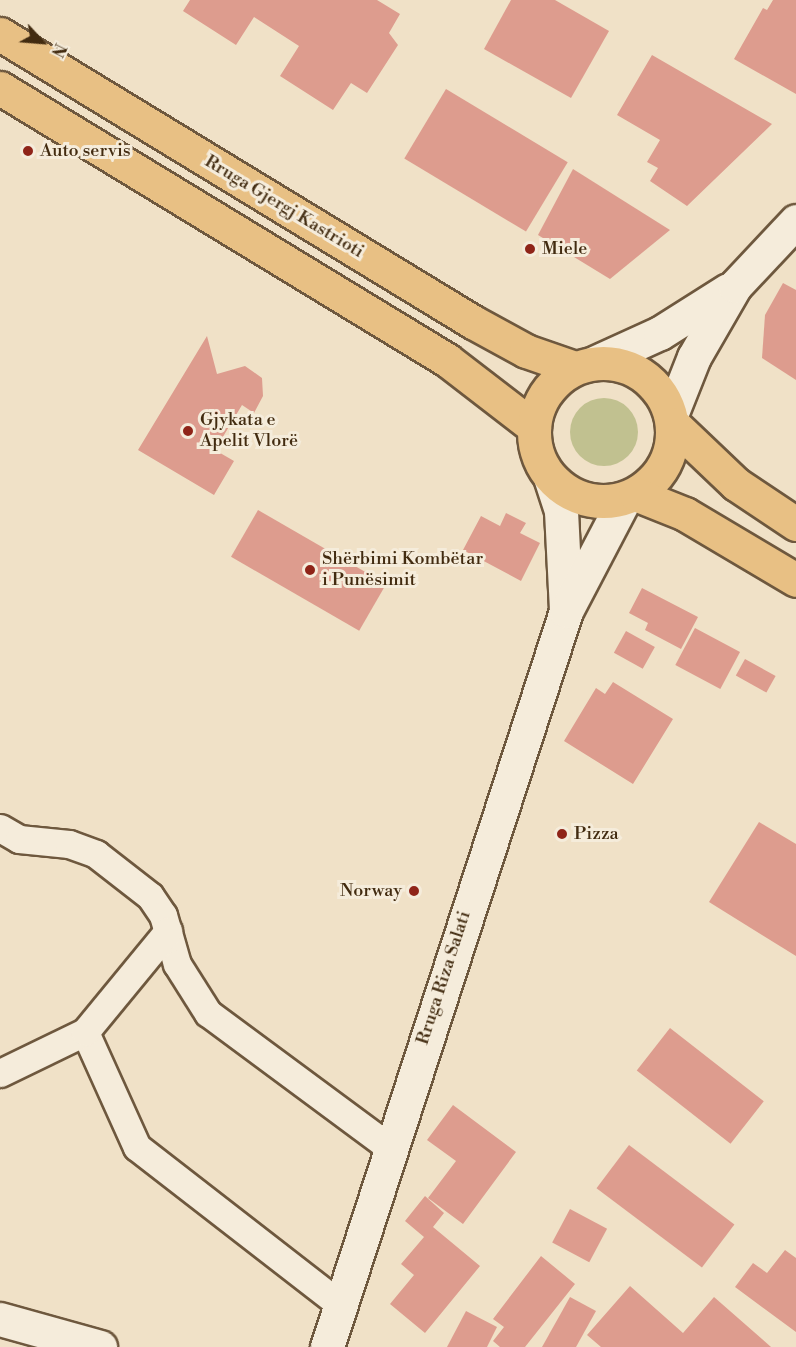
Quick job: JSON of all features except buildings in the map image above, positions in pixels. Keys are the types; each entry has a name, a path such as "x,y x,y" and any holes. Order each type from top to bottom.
{"main road":[{"name":"Rruga Gjergj Kastrioti","path":"0,34 472,322 526,351 585,365"},
{"path":"0,88 447,360 534,427"},
{"path":"796,524 736,484 672,419 656,385 643,374 613,362 585,365 546,392 534,427 535,445 550,477 584,499 630,496 686,514 796,580"},
{"path":"630,496 665,465 672,419"}],"street":[{"path":"672,419 694,357 735,286 796,221"},
{"path":"585,365 660,333 735,286"},
{"path":"550,477 561,511 566,611"},
{"path":"566,611 630,496"},
{"name":"Rruga Riza Salati","path":"327,1347 389,1147 566,611"},
{"path":"0,828 19,839 69,844 96,854 150,896 168,931 177,964 208,1012 389,1147"},
{"path":"0,1073 85,1032 168,931"},
{"path":"85,1032 137,1147 341,1305"},
{"path":"0,1319 100,1347"}],"green space":[{"path":"597,398 611,398 623,403 633,413 638,432 633,451 623,461 611,466 597,466 585,461 575,451 570,439 570,425 575,413 585,403"}],"place":[{"name":"Auto servis","path":"28,151"},
{"name":"Miele","path":"530,249"},
{"name":"Gjykata e Apelit Vlorë","path":"188,431"},
{"name":"Shërbimi Kombëtar i Punësimit","path":"310,570"},
{"name":"Pizza","path":"562,834"},
{"name":"Norway","path":"414,891"}]}
